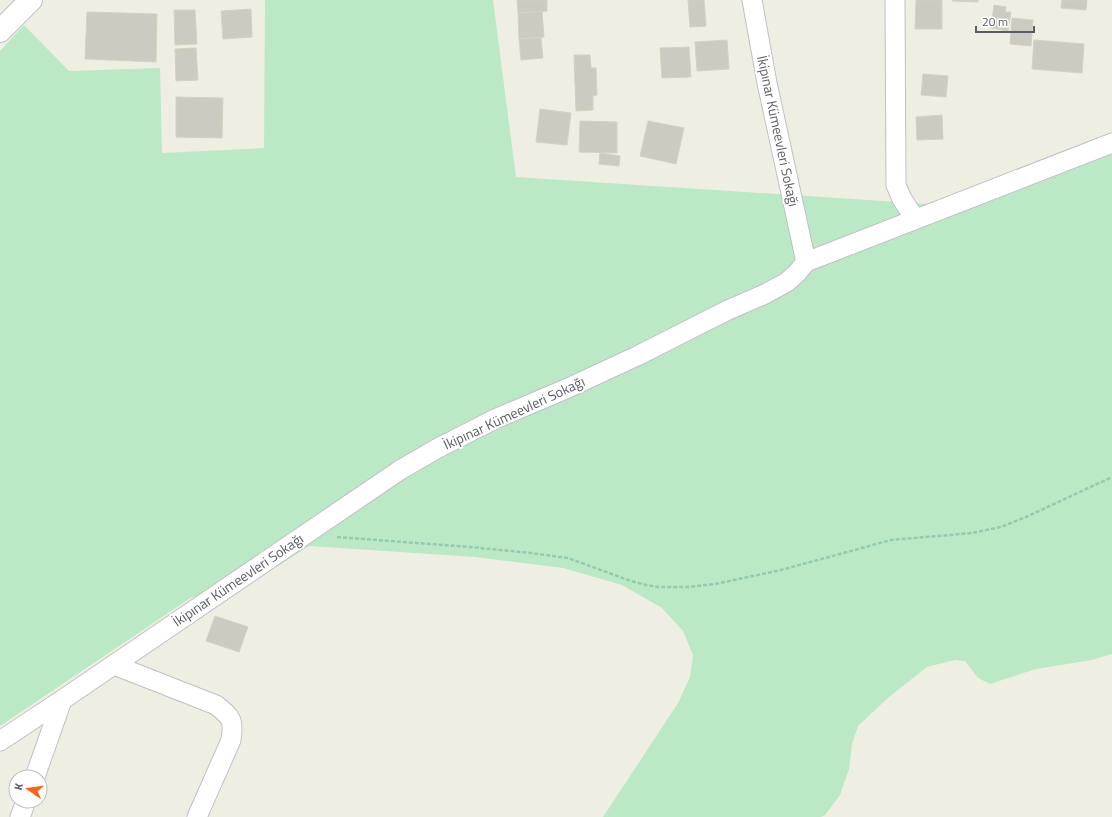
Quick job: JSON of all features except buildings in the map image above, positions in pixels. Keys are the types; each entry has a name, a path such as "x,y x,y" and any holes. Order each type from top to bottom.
{"street":[{"path":"2,27 31,0"},
{"name":"İkipınar Kümeevleri Sokağı","path":"752,0 767,83 806,262"},
{"path":"895,0 896,185 902,199 915,219"},
{"name":"İkipınar Kümeevleri Sokağı","path":"0,741 400,470 438,448 495,419 568,388 637,356 728,310 765,294 787,282 806,262 1112,143"},
{"path":"114,665 216,706 229,716 233,727 231,740 197,817"},
{"path":"38,769 62,700"}],"path":[{"path":"336,537 470,547 568,558 646,585 659,587 688,587 715,584 781,570 891,540 972,533 1001,527 1112,477"}],"green space":[{"path":"265,0 493,0 516,177 974,207 1112,151 1112,654 1092,660 1036,669 990,684 978,678 965,661 955,660 927,667 889,697 858,726 852,744 849,769 840,795 825,815 821,817 603,817 678,703 690,677 693,655 683,631 662,608 622,585 563,568 475,557 309,546 214,607 192,597 0,726 0,51 24,25 69,71 160,68 162,153 264,148"}]}
